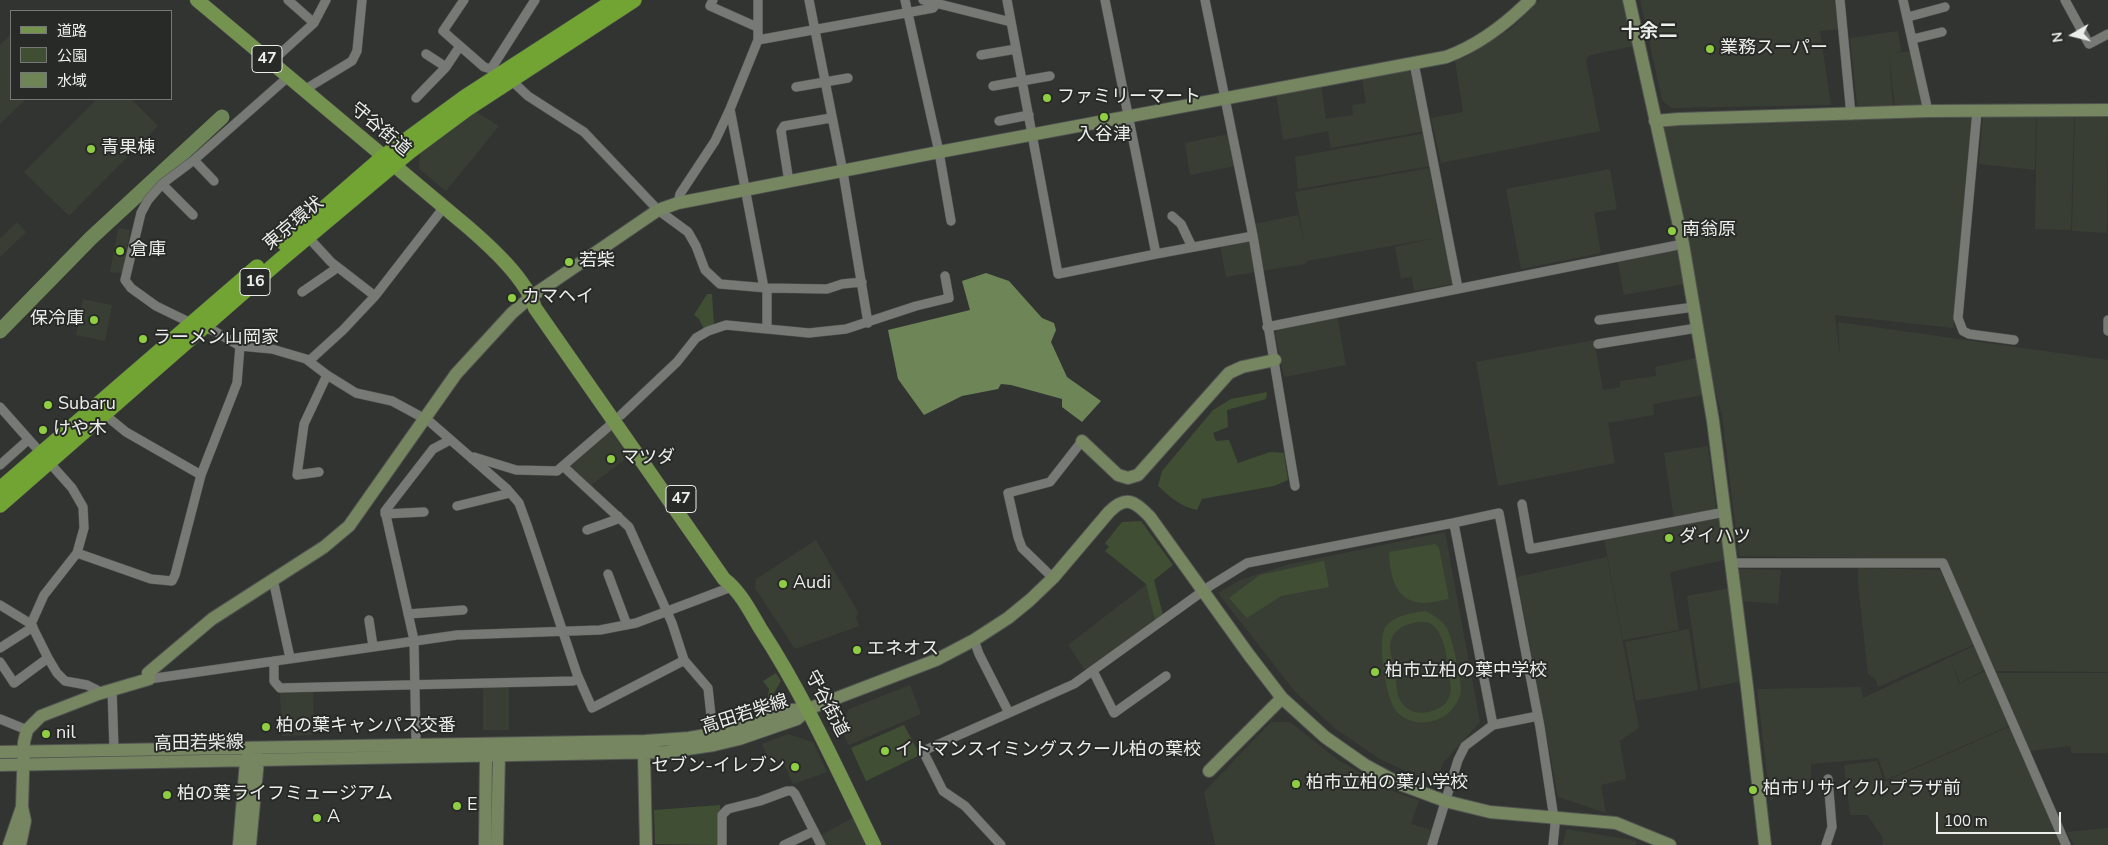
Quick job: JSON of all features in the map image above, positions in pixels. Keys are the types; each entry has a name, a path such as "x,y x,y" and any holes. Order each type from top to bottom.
{"highway":[{"name":"東京環状","path":"0,505 46,458 388,161 493,73 614,0"},
{"name":"東京環状","path":"0,489 46,458 104,414 198,325 308,237 388,161 634,0"}],"main road":[{"name":"守谷街道","path":"198,0 305,92 444,206 488,245 532,296 535,308 618,418 724,579 734,586 768,640 808,708 874,845"}],"street":[{"path":"288,0 314,23"},
{"path":"271,62 314,23 326,0"},
{"path":"305,92 352,61 357,51 362,0"},
{"path":"464,0 443,31 493,73 535,0"},
{"path":"713,0 710,6 757,27"},
{"path":"678,203 680,194 715,141 758,40 758,0"},
{"path":"809,0 843,172 868,323"},
{"path":"905,0 939,152 951,222"},
{"path":"924,0 956,10 1011,22"},
{"path":"956,10 958,0"},
{"path":"1007,0 1058,274 1253,236"},
{"path":"1105,0 1156,254"},
{"path":"1205,0 1253,236 1295,486"},
{"path":"149,679 148,674 212,619 324,547 350,526 456,374 512,313 532,296 658,210 678,203 939,152 1446,57 1470,47 1502,26 1530,0"},
{"path":"1629,0 1683,244 1713,421 1726,512 1730,563 1747,687 1765,845"},
{"path":"1840,0 1851,115"},
{"path":"1904,0 1928,111"},
{"path":"2065,0 2089,44 2108,34"},
{"path":"758,40 934,8 936,4"},
{"path":"1908,16 1945,7"},
{"path":"1913,39 1942,32"},
{"path":"416,98 446,67 460,46"},
{"path":"981,55 1016,48"},
{"path":"426,54 446,67"},
{"path":"1414,63 1458,288"},
{"path":"993,86 1050,76"},
{"path":"288,77 194,160 162,184 148,200 141,213 126,280 131,288 156,306 214,331 240,346 272,349 309,361 356,393 392,402 426,419 510,493 518,503 527,525 579,679 592,708 682,662"},
{"path":"796,87 848,78"},
{"path":"511,80 528,96 584,132 658,210 688,232 696,246 705,270 720,284 766,288 828,289 842,284 862,282"},
{"path":"730,109 766,288 767,329"},
{"path":"1655,121 1928,111 2108,110"},
{"path":"1977,111 1958,318 1963,331 1969,334 2014,340"},
{"path":"999,121 1029,115"},
{"path":"790,182 781,131 784,126 832,118"},
{"path":"194,160 214,182"},
{"path":"162,184 192,215"},
{"path":"309,361 375,296 444,206"},
{"path":"1172,216 1181,224 1192,247"},
{"path":"308,237 336,266 375,296"},
{"path":"1267,327 1683,244"},
{"path":"302,292 334,270 336,266"},
{"path":"472,459 474,457 516,470 557,471 564,467 618,418 677,362 696,338 708,331 726,325 809,333 846,329 916,306 949,298 945,276"},
{"path":"1599,320 1694,307"},
{"path":"2108,320 2108,331"},
{"path":"1598,344 1697,328"},
{"path":"77,553 151,579 172,581 175,576 201,475 237,383 240,346"},
{"path":"1053,578 1022,548 1008,493 1050,482 1082,441 1118,475 1128,478 1138,474 1229,373 1242,367 1274,360"},
{"path":"319,472 297,475 304,424 327,375"},
{"path":"0,407 72,488 83,507 84,528 77,553 44,595 32,625 0,648"},
{"path":"104,414 126,432 201,475"},
{"path":"0,465 28,440"},
{"path":"416,744 414,640 385,511 433,449 450,440"},
{"path":"564,467 630,527 667,611 684,660 708,688 713,734"},
{"path":"457,506 510,493"},
{"path":"808,708 936,660 974,640 1008,618 1053,578 1119,502 1134,502 1150,517 1282,698 1325,737 1365,764 1402,785 1445,802 1490,812 1616,823 1670,845"},
{"path":"1522,504 1530,549 1726,512"},
{"path":"385,514 424,512"},
{"path":"1001,845 964,806 943,791 923,751 1074,684 1247,563 1452,524 1499,513 1538,716 1554,818 1553,845"},
{"path":"587,530 615,520 618,516"},
{"path":"1452,524 1455,529 1493,725"},
{"path":"1730,563 1943,563 2066,845"},
{"path":"608,574 627,625"},
{"path":"272,579 290,658"},
{"path":"20,845 24,821 22,807 24,751 28,730 41,716 98,694 149,679 414,640 457,635 600,630 627,625 734,586"},
{"path":"0,605 32,625 48,658 57,673 65,681 86,685 97,690 98,694"},
{"path":"408,614 463,610"},
{"path":"370,620 373,646"},
{"path":"974,640 978,654 1009,713"},
{"path":"0,662 14,683 48,658"},
{"path":"274,661 274,681 280,688 573,681 579,679"},
{"path":"1094,671 1114,713 1166,676"},
{"path":"112,689 114,749"},
{"path":"1210,771 1282,698"},
{"name":"高田若柴線","path":"0,752 645,741 689,738 734,730 792,710 808,708"},
{"name":"高田若柴線","path":"0,765 644,753 690,749 739,739 797,719 808,708"},
{"path":"1432,845 1458,760 1465,746 1493,725 1538,716"},
{"path":"0,719 28,730"},
{"path":"493,743 499,756 497,845"},
{"path":"485,845 486,756 493,743"},
{"path":"250,845 252,747"},
{"path":"644,753 646,845"},
{"path":"239,845 252,760"},
{"path":"1826,845 1832,826 1828,780"},
{"path":"722,845 722,815 728,809 760,801 787,791 792,791 795,794 821,845"},
{"path":"9,845 22,807"},
{"path":"784,845 814,831"}],"shaded area":[{"path":"1540,0 1624,0 1634,46 1590,55 1586,60 1600,131 1441,163 1431,118 1463,112 1455,61 1464,58 1512,28"},
{"path":"1640,0 1837,0 1841,29 1820,31 1831,105 1671,108 1662,100"},
{"path":"1898,31 1901,51 1893,53 1914,51 1924,106 1895,107 1889,54 1893,108 1861,108 1857,105 1850,38"},
{"path":"10,35 10,100 25,100 0,124 0,45"},
{"path":"1409,70 1414,76 1425,131 1331,148 1328,131 1283,140 1276,93 1321,85 1326,119 1353,115 1352,105 1366,103 1362,77"},
{"name":"青果棟","path":"96,100 132,100 158,126 69,216 24,172"},
{"path":"476,112 499,126 446,191 419,169 420,154"},
{"path":"2036,114 2035,170 1979,164 1983,115"},
{"path":"2037,114 2074,115 2071,230 2035,229"},
{"path":"1972,115 1953,328 1835,315 1840,356 1838,322 2108,360 2108,672 1996,671 1944,559 1739,556 1722,415 1714,386 1689,247 1663,130 1667,125"},
{"path":"2075,115 2108,117 2107,233 2072,231"},
{"path":"1425,133 1431,166 1298,189 1295,157"},
{"path":"1229,134 1235,166 1190,175 1185,143"},
{"path":"1429,168 1442,237 1447,237 1455,279 1452,284 1414,291 1412,277 1401,279 1395,247 1440,237 1262,271 1254,224 1298,215 1305,247 1295,192"},
{"path":"1610,169 1617,209 1594,213 1601,253 1521,269 1506,189"},
{"path":"17,222 26,232 0,257 0,239"},
{"name":"倉庫","path":"118,228 130,230 123,273 110,272"},
{"path":"1245,241 1249,243 1255,272 1226,277 1220,245"},
{"path":"1678,247 1684,284 1624,295 1617,258"},
{"name":"保冷庫","path":"83,299 112,305 105,341 76,335"},
{"path":"1337,316 1346,365 1284,377 1275,333 1280,327"},
{"path":"1594,340 1603,390 1620,387 1620,381 1656,376 1655,367 1696,358 1702,395 1653,404 1654,415 1608,423 1615,463 1498,486 1476,362"},
{"path":"611,427 631,455 591,485 570,466"},
{"path":"1708,446 1716,511 1674,519 1664,453"},
{"path":"1720,516 1724,560 1670,572 1679,630 1623,640 1604,538"},
{"name":"柏市立柏の葉中学校","path":"1445,532 1480,722 1443,763 1435,785 1378,758 1336,729 1297,694 1218,593 1240,580 1286,565"},
{"path":"816,540 858,612 856,618 859,626 795,649 755,588 756,579"},
{"path":"1607,557 1639,728 1618,742 1620,742 1626,779 1601,785 1606,813 1558,797 1517,577"},
{"path":"1858,568 1940,570 1975,644 1878,687 1876,680 1868,674 1858,584"},
{"path":"1738,569 1781,570 1778,604 1742,601"},
{"path":"1147,584 1155,620 1085,670 1068,645"},
{"path":"1730,588 1744,681 1701,689 1687,596"},
{"path":"1689,629 1698,690 1636,701 1625,642"},
{"path":"1976,645 1986,669 1960,683 1951,661 1959,684 1987,670 2011,725 1886,780 1878,758 1811,764 1811,783 1773,786 1773,800 1770,800 1757,689 1861,687 1863,698"},
{"path":"1996,673 2108,673 2108,753 2071,753 2071,746 2030,751"},
{"path":"910,685 921,714 849,745 840,727 849,709"},
{"path":"483,687 509,687 509,730 483,730"},
{"path":"313,692 314,735 282,736 280,693"},
{"name":"柏市立柏の葉小学校","path":"1271,722 1290,722 1338,760 1397,793 1419,800 1411,824 1431,830 1427,845 1215,845 1204,792"},
{"path":"2011,726 2063,845 1883,845 1882,836 1867,815 1850,815 1844,765 1877,761 1884,782"},
{"path":"788,734 813,742 827,772 793,784 782,759 770,765 762,744"},
{"path":"854,817 868,845 826,845 821,835"},
{"path":"2108,828 2108,845 2074,845 2067,832"},
{"path":"1567,829 1637,841 1636,845 1562,845"}],"green space":[{"path":"707,294 712,294 714,325 704,329 699,319 694,315"},
{"path":"1267,392 1266,399 1227,410 1228,427 1213,433 1216,441 1229,440 1238,463 1270,452 1284,453 1288,480 1274,486 1202,499 1197,510 1191,509 1171,498 1158,486 1162,471 1213,410 1231,399"},
{"path":"1141,521 1173,565 1154,580 1163,615 1155,620 1146,584 1105,551 1109,547 1105,543 1122,522"},
{"path":"1435,544 1439,548 1449,599 1431,603 1415,602 1401,593 1396,586 1391,570 1389,552"},
{"path":"1324,561 1329,587 1281,596 1247,618 1229,598 1260,575"},
{"path":"1425,611 1437,617 1448,631 1456,657 1461,690 1457,703 1447,714 1428,722 1404,718 1394,708 1385,679 1382,654 1383,633 1390,622 1399,617","holes":["1420,622 1431,624 1440,635 1446,653 1451,688 1446,703 1432,711 1422,713 1407,709 1400,700 1390,647 1391,640 1399,629"]},
{"path":"776,673 781,681 767,702 769,689 763,681"},
{"name":"イトマンスイミングスクール柏の葉校","path":"904,725 920,755 866,781 851,748"},
{"path":"720,805 720,842 717,845 655,844 654,810"}],"water":[{"path":"986,273 1009,281 1042,318 1054,323 1056,330 1051,342 1067,377 1101,401 1082,422 1062,407 1062,399 1001,384 998,389 962,396 924,415 898,379 888,330 970,310 962,281"}],"waterway":[{"path":"0,331 91,238 222,117"}],"place":[{"name":"業務スーパー","path":"1710,49"},
{"name":"ファミリーマート","path":"1047,98"},
{"name":"入谷津","path":"1104,117"},
{"name":"青果棟","path":"91,149"},
{"name":"南翁原","path":"1672,231"},
{"name":"倉庫","path":"120,251"},
{"name":"若柴","path":"569,262"},
{"name":"カマヘイ","path":"512,298"},
{"name":"保冷庫","path":"94,320"},
{"name":"ラーメン山岡家","path":"143,339"},
{"name":"Subaru","path":"48,405"},
{"name":"けや木","path":"43,430"},
{"name":"マツダ","path":"611,459"},
{"name":"ダイハツ","path":"1669,538"},
{"name":"Audi","path":"783,584"},
{"name":"エネオス","path":"857,650"},
{"name":"柏市立柏の葉中学校","path":"1375,672"},
{"name":"柏の葉キャンパス交番","path":"266,727"},
{"name":"nil","path":"46,734"},
{"name":"イトマンスイミングスクール柏の葉校","path":"885,751"},
{"name":"セブン-イレブン","path":"795,767"},
{"name":"柏市立柏の葉小学校","path":"1296,784"},
{"name":"柏市リサイクルプラザ前","path":"1753,790"},
{"name":"柏の葉ライフミュージアム","path":"167,795"},
{"name":"E","path":"457,806"},
{"name":"A","path":"317,818"}],"district":[{"name":"十余二","path":"1649,32"}]}
